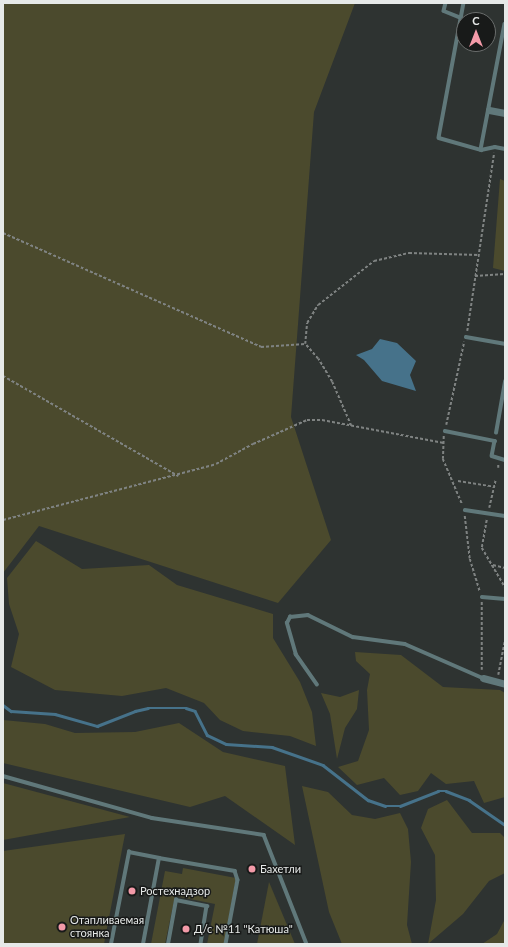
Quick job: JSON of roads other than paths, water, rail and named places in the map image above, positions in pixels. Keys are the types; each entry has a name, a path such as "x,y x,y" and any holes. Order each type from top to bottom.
{"street":[{"path":"489,110 505,113"},
{"path":"482,678 505,684"}],"lane":[{"path":"446,3 444,11 456,16"},
{"path":"481,150 505,24"},
{"path":"456,45 439,138 481,150 495,147 505,149"},
{"path":"466,336 505,344"},
{"path":"496,434 505,382"},
{"path":"445,431 495,441 492,456 505,460"},
{"path":"465,510 505,516"},
{"path":"482,597 505,599"},
{"path":"317,685 296,655 287,623 290,617 308,615 353,637 405,644 482,678"},
{"path":"3,776 152,818 264,835 307,944"},
{"path":"111,944 129,852 235,871 238,880 226,944"},
{"path":"143,944 159,858"},
{"path":"168,944 176,900 207,906 201,944"}],"water":[{"path":"380,339 397,343 416,361 410,375 416,391 382,381 364,360 356,355 372,349"}],"waterway":[{"path":"3,705 11,711 55,714 97,726 135,711 148,708 186,708 195,711 207,735 226,744 272,747 323,765 368,800 385,806 400,806 438,791 446,791 469,800 505,825"}],"place":[{"name":"Бахетли","path":"252,869"},
{"name":"Ростехнадзор","path":"132,891"},
{"name":"Отапливаемая стоянка","path":"62,927"},
{"name":"Д/с №11 \"Катюша\"","path":"186,929"}]}
